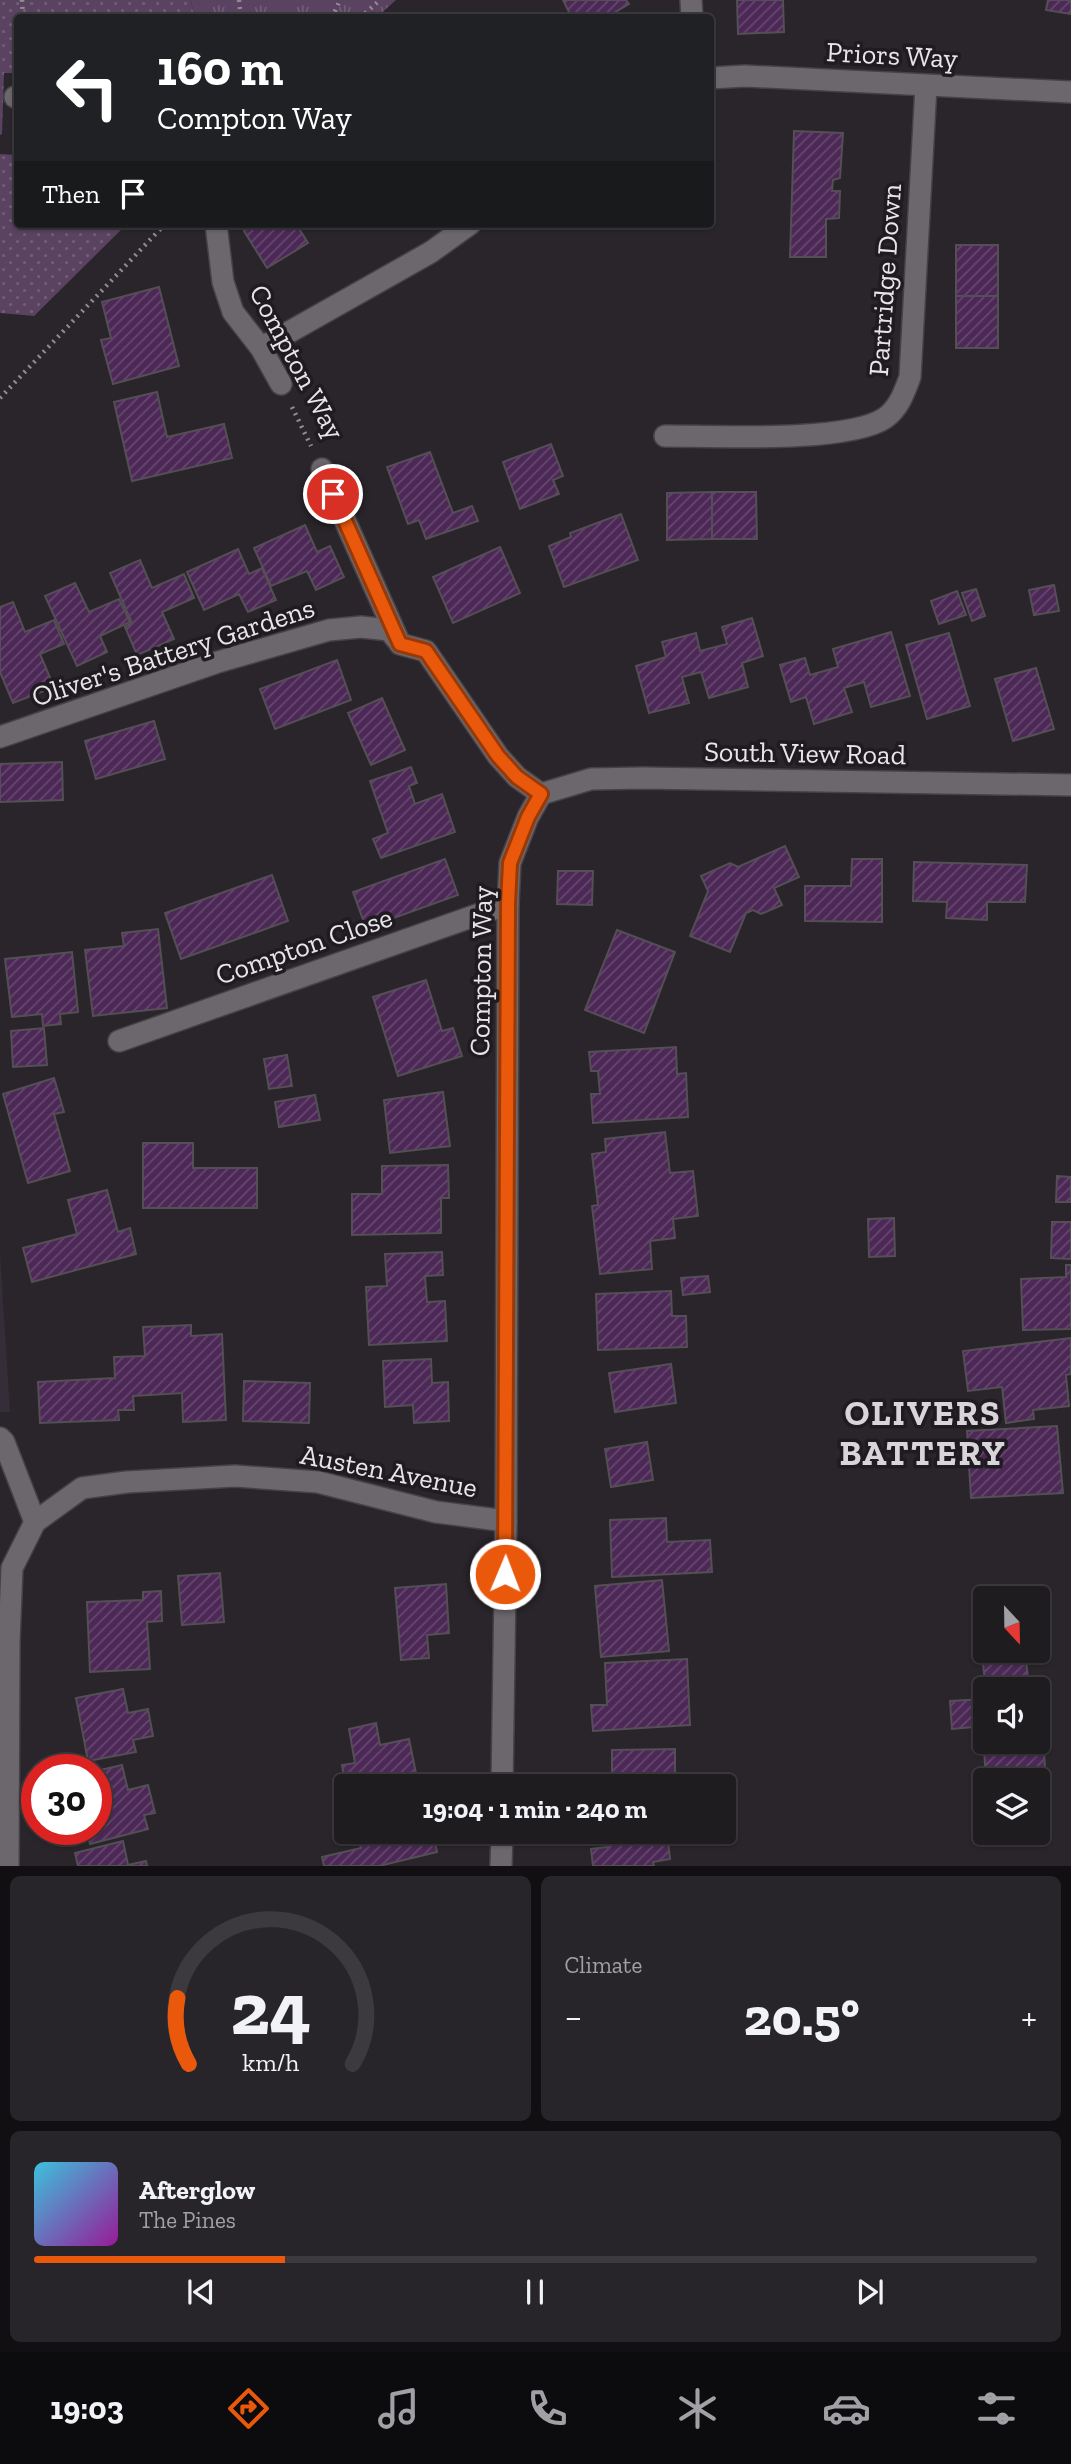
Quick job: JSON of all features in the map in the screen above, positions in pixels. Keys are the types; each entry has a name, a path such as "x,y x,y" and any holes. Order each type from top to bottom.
{"street":[{"name":"Priors Way","path":"714,78 745,76 1071,92"},
{"name":"Partridge Down","path":"665,436 766,436 864,428 886,418 902,400 909,377 926,86"},
{"name":"Compton Way","path":"216,228 223,282 233,312 261,348 281,384"},
{"path":"261,348 431,252 464,228"},
{"name":"Compton Way","path":"322,469 400,644"},
{"name":"Oliver's Battery Gardens","path":"0,737 218,662 329,630 361,627 389,630 400,644"},
{"path":"400,644 426,651 498,756 517,777 541,794"},
{"name":"South View Road","path":"541,794 591,779 642,778 1071,785"},
{"name":"Compton Way","path":"502,1774 506,1521 508,904 510,863 528,817 541,794"},
{"name":"Compton Close","path":"119,1041 508,904"},
{"path":"0,1438 4,1442 35,1522"},
{"name":"Austen Avenue","path":"8,1866 4,1640 12,1568 35,1522 82,1488 127,1482 235,1476 317,1482 436,1512 506,1521"},
{"path":"501,1866 502,1844"}],"path":[{"path":"364,14 380,0"},
{"path":"0,398 161,228"},
{"name":"Compton Way","path":"281,384 322,469"}],"shaded area":[{"path":"0,1253 10,1412 0,1412"}],"green space":[{"path":"0,0 191,0 193,14 14,14 14,73 4,73 0,135"},
{"path":"191,0 396,0 380,14 193,14"},
{"path":"0,154 14,155 14,228 123,228 34,316 0,313"}],"building":[{"path":"563,0 626,0 629,4 612,14 570,14"},
{"path":"737,0 783,0 784,32 738,34"},
{"path":"1048,0 1071,0 1071,14 1046,10"},
{"path":"794,131 843,133 840,178 833,180 832,191 840,191 839,218 826,219 826,257 790,257"},
{"path":"249,228 299,228 308,243 267,268 244,231"},
{"path":"956,245 998,245 998,296 956,296"},
{"path":"159,287 179,366 113,384 101,340 111,338 102,302"},
{"path":"956,296 998,296 998,348 956,348"},
{"path":"157,392 167,437 224,424 232,458 132,481 114,402"},
{"path":"551,444 563,476 553,480 559,494 520,509 503,462"},
{"path":"430,452 453,513 472,506 478,521 426,539 419,520 408,524 387,467"},
{"path":"712,492 756,492 757,539 712,539"},
{"path":"712,492 712,539 667,540 667,493"},
{"path":"621,514 638,560 564,587 549,546 571,537 570,533"},
{"path":"305,525 317,552 330,546 344,577 316,590 307,571 271,586 254,548"},
{"path":"500,547 520,593 453,623 433,577"},
{"path":"238,549 249,574 262,568 276,600 248,612 239,594 204,610 187,572"},
{"path":"140,560 152,588 184,574 194,598 162,612 174,639 137,655 125,627 132,623 110,573"},
{"path":"75,583 89,612 119,599 130,622 100,636 107,652 77,666 45,596"},
{"path":"1054,585 1059,611 1034,615 1029,590"},
{"path":"976,589 985,616 972,621 962,593"},
{"path":"957,591 966,615 939,624 931,601"},
{"path":"13,602 25,632 54,620 64,644 40,654 54,687 13,703 0,672 0,607"},
{"path":"752,618 763,656 742,663 748,687 709,698 701,672 682,677 689,703 649,713 636,666 666,657 662,642 696,633 700,651 727,644 722,627"},
{"path":"891,632 910,696 871,707 864,682 844,688 852,712 814,724 806,697 791,702 780,665 805,658 810,675 838,667 833,649"},
{"path":"949,633 970,706 927,719 906,645"},
{"path":"337,660 351,700 275,729 260,689"},
{"path":"1036,668 1054,729 1013,741 995,679"},
{"path":"382,698 405,750 371,765 348,713"},
{"path":"154,721 165,759 96,779 85,741"},
{"path":"62,762 63,800 0,802 0,764"},
{"path":"411,767 417,783 409,786 415,804 442,794 455,832 381,858 373,839 388,833 370,781"},
{"path":"785,846 799,877 774,888 782,905 761,914 753,910 746,913 730,952 690,936 708,891 701,876 730,863 738,867"},
{"path":"445,859 458,895 366,928 353,892"},
{"path":"852,859 882,859 882,922 805,921 805,886 851,886"},
{"path":"914,862 1027,865 1025,902 987,902 987,920 946,918 947,902 913,901"},
{"path":"558,871 593,871 592,905 557,904"},
{"path":"272,875 288,921 181,959 165,913"},
{"path":"158,929 167,1008 93,1016 85,950 124,946 122,933"},
{"path":"617,930 675,952 644,1033 585,1010"},
{"path":"72,952 78,1012 60,1014 61,1024 43,1026 42,1014 12,1017 5,959"},
{"path":"426,980 442,1031 453,1028 462,1056 398,1076 373,997"},
{"path":"44,1028 47,1065 13,1067 11,1031"},
{"path":"676,1047 677,1074 686,1073 688,1117 593,1123 591,1094 600,1094 598,1071 591,1071 589,1052"},
{"path":"287,1055 292,1086 269,1089 264,1059"},
{"path":"54,1078 64,1112 54,1114 70,1171 28,1183 3,1094"},
{"path":"443,1092 450,1146 390,1153 384,1100"},
{"path":"315,1095 320,1120 279,1127 275,1102"},
{"path":"665,1132 670,1173 693,1171 698,1216 673,1219 675,1238 650,1241 652,1269 600,1274 592,1206 598,1205 592,1154 606,1152 605,1139"},
{"path":"143,1143 193,1143 193,1168 257,1168 257,1208 143,1208"},
{"path":"448,1165 449,1198 441,1198 441,1233 352,1235 352,1194 382,1194 382,1166"},
{"path":"1057,1176 1071,1177 1071,1202 1056,1202"},
{"path":"107,1190 118,1232 130,1228 136,1254 32,1282 23,1248 77,1234 68,1200"},
{"path":"894,1218 895,1256 869,1257 868,1219"},
{"path":"1052,1222 1071,1222 1071,1259 1051,1258"},
{"path":"442,1252 443,1275 425,1276 427,1302 445,1301 447,1341 369,1345 366,1287 387,1286 385,1254"},
{"path":"1066,1265 1071,1265 1071,1329 1023,1330 1021,1279 1066,1277"},
{"path":"708,1276 710,1292 683,1295 681,1278"},
{"path":"671,1291 672,1316 686,1316 687,1347 598,1350 596,1294"},
{"path":"191,1325 191,1336 222,1334 226,1420 183,1422 182,1393 133,1396 134,1410 118,1410 119,1420 40,1423 38,1382 115,1378 114,1357 145,1356 143,1327"},
{"path":"1071,1338 1071,1374 1066,1375 1069,1406 1033,1410 1034,1419 1006,1423 1002,1387 968,1391 963,1351"},
{"path":"431,1359 432,1383 448,1382 449,1421 414,1423 413,1405 385,1407 383,1361"},
{"path":"671,1364 676,1403 615,1412 609,1373"},
{"path":"244,1381 310,1383 309,1423 243,1421"},
{"path":"1057,1426 1063,1493 971,1498 967,1431"},
{"path":"647,1442 653,1480 611,1487 605,1449"},
{"path":"666,1518 667,1542 710,1540 712,1572 612,1577 610,1520"},
{"path":"220,1573 224,1622 182,1625 178,1576"},
{"path":"662,1580 669,1651 601,1657 595,1586"},
{"path":"446,1584 449,1633 427,1635 429,1658 401,1660 395,1588"},
{"path":"161,1591 162,1621 147,1622 150,1669 90,1672 87,1602 143,1600 143,1592"},
{"path":"687,1659 690,1725 593,1731 591,1705 607,1705 605,1663"},
{"path":"1026,1663 1028,1677 985,1677 983,1664"},
{"path":"123,1689 128,1713 148,1709 153,1736 133,1740 136,1752 112,1756 112,1754 87,1754 76,1698"},
{"path":"973,1700 973,1727 952,1729 950,1701"},
{"path":"376,1723 380,1745 409,1739 416,1774 344,1774 342,1765 355,1763 349,1729"},
{"path":"675,1749 675,1774 612,1774 612,1750"},
{"path":"984,1754 1044,1754 1045,1768 985,1768"},
{"path":"122,1765 128,1790 148,1785 155,1813 144,1815 148,1829 112,1838 112,1767"},
{"path":"123,1841 128,1865 146,1861 147,1866 78,1866 75,1853"},
{"path":"360,1844 435,1844 437,1852 379,1866 324,1866 322,1857 361,1848"},
{"path":"608,1844 668,1844 670,1859 653,1862 654,1866 593,1866 591,1849 608,1847"}],"district":[{"name":"OLIVERS BATTERY","path":"923,1433"}],"route":[{"path":"333,494 400,644 426,651 498,756 517,777 541,794 528,817 510,863 508,904 505,1574"}]}
